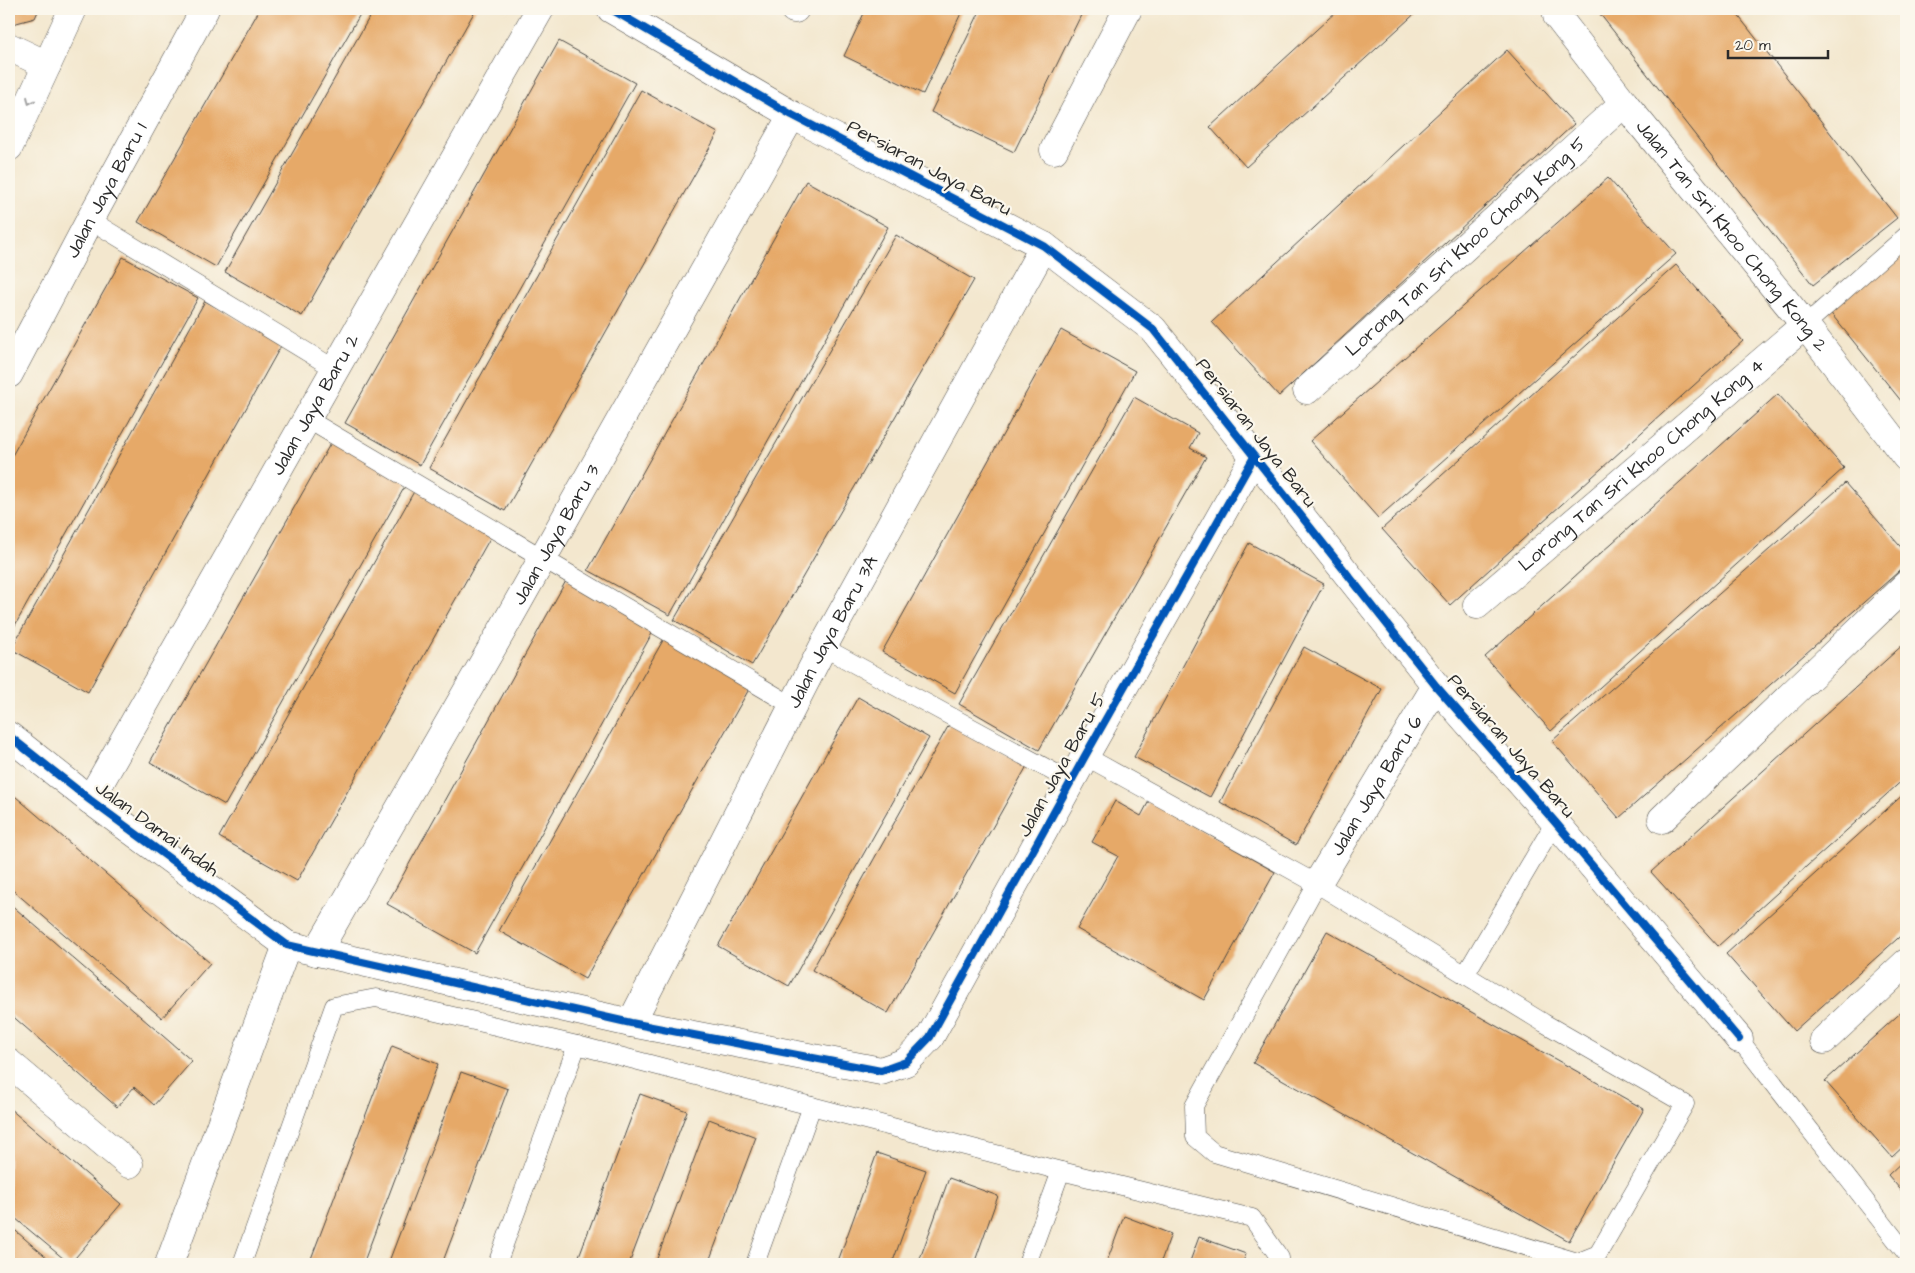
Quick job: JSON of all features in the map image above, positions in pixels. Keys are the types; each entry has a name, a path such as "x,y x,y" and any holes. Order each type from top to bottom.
{"street":[{"path":"9,147 73,9"},
{"name":"Jalan Jaya Baru 1","path":"9,374 205,9"},
{"name":"Jalan Jaya Baru 2","path":"90,800 540,9"},
{"name":"Persiaran Jaya Baru","path":"611,9 792,115 1044,246 1153,329 1436,686 1555,822 1739,1039"},
{"path":"1054,150 1128,9"},
{"name":"Jalan Tan Sri Khoo Chong Kong 2","path":"1557,16 1624,103 1805,325 1906,457"},
{"path":"9,47 47,65"},
{"name":"Lorong Tan Sri Khoo Chong Kong 5","path":"1307,390 1624,103"},
{"name":"Jalan Jaya Baru 3","path":"317,952 543,557 792,115"},
{"name":"Jalan Jaya Baru 3A","path":"631,1023 823,647 1044,246"},
{"name":"Lorong Tan Sri Khoo Chong Kong 4","path":"1477,605 1805,325"},
{"name":"Jalan Jaya Baru 5","path":"631,1023 881,1071 906,1062 930,1038 1085,756 1254,457"},
{"path":"1662,819 1906,585"},
{"name":"Jalan Jaya Baru 6","path":"1317,884 1436,686"},
{"name":"Jalan Damai Indah","path":"9,736 90,800 287,945"},
{"path":"169,1264 287,945 631,1023"},
{"path":"1824,1040 1906,963"},
{"path":"9,1063 130,1164"}],"lane":[{"path":"90,220 335,369"},
{"path":"1805,325 1906,236"},
{"path":"307,419 794,706"},
{"path":"823,647 1072,782"},
{"path":"1085,756 1317,884 1544,1023 1685,1104 1598,1254 1578,1262 1214,1153 1195,1137 1194,1106 1317,884"},
{"path":"1465,975 1555,822"},
{"path":"242,1264 334,1006 376,998 577,1045 1061,1171 1252,1218 1280,1258 1277,1264"},
{"path":"1739,1039 1906,1253"},
{"path":"497,1264 577,1045"},
{"path":"755,1264 812,1106"},
{"path":"1026,1264 1061,1171"}],"building":[{"path":"9,9 39,9 35,18 9,25"},
{"path":"260,9 363,9 216,267 138,222"},
{"path":"374,9 476,9 302,316 225,272"},
{"path":"866,9 963,9 923,94 844,56"},
{"path":"981,9 1084,9 1014,152 931,112"},
{"path":"1339,9 1420,9 1246,167 1210,127"},
{"path":"1596,9 1733,9 1897,218 1813,285"},
{"path":"559,41 635,83 420,465 345,423"},
{"path":"1507,50 1574,124 1279,396 1212,322"},
{"path":"641,90 718,133 505,511 429,468"},
{"path":"1608,178 1676,254 1378,518 1310,441"},
{"path":"806,181 888,227 670,615 588,570"},
{"path":"896,235 974,280 752,665 674,620"},
{"path":"1906,247 1906,407 1829,311"},
{"path":"123,257 198,298 9,636 9,461"},
{"path":"1676,265 1743,341 1450,605 1382,529"},
{"path":"205,301 282,344 88,692 11,649"},
{"path":"1061,330 1135,371 955,693 882,652"},
{"path":"1778,394 1844,468 1551,731 1485,657"},
{"path":"1134,397 1198,433 1190,448 1206,457 1039,750 959,704"},
{"path":"333,439 408,481 225,805 150,762"},
{"path":"1845,483 1906,553 1906,565 1619,818 1552,741"},
{"path":"416,488 494,531 297,881 219,837"},
{"path":"1249,543 1324,584 1210,797 1134,757"},
{"path":"567,579 655,628 475,953 387,904"},
{"path":"666,635 752,684 585,979 499,931"},
{"path":"1906,642 1906,777 1718,946 1651,872"},
{"path":"1304,647 1382,689 1296,845 1220,802"},
{"path":"858,697 929,738 789,986 718,946"},
{"path":"950,723 1027,766 888,1013 812,970"},
{"path":"9,791 210,963 162,1018 9,887"},
{"path":"1906,792 1906,931 1794,1031 1726,954"},
{"path":"1115,801 1141,816 1149,801 1275,872 1204,1000 1077,929 1118,856 1092,842"},
{"path":"9,903 192,1061 154,1105 134,1087 117,1107 9,1013"},
{"path":"1327,931 1644,1109 1569,1241 1253,1063"},
{"path":"1906,1008 1906,1144 1892,1157 1825,1081"},
{"path":"392,1046 438,1064 363,1264 309,1264"},
{"path":"461,1072 508,1089 442,1264 388,1264"},
{"path":"640,1094 687,1111 629,1264 576,1264"},
{"path":"9,1108 121,1204 70,1264 9,1213"},
{"path":"709,1119 756,1137 708,1264 655,1264"},
{"path":"877,1153 926,1170 892,1264 837,1264"},
{"path":"1906,1158 1906,1196 1888,1175"},
{"path":"949,1178 998,1196 974,1264 918,1264"},
{"path":"1124,1216 1171,1234 1160,1264 1106,1264"},
{"path":"9,1225 32,1245 55,1264 9,1264"},
{"path":"1199,1237 1246,1254 1242,1264 1189,1264"}],"cycle path":[{"path":"611,9 792,115 1044,246 1153,329 1436,686 1555,822 1739,1039"},
{"path":"9,736 90,800 287,945 631,1023 881,1071 906,1062 930,1037 1085,756 1254,457"}]}
